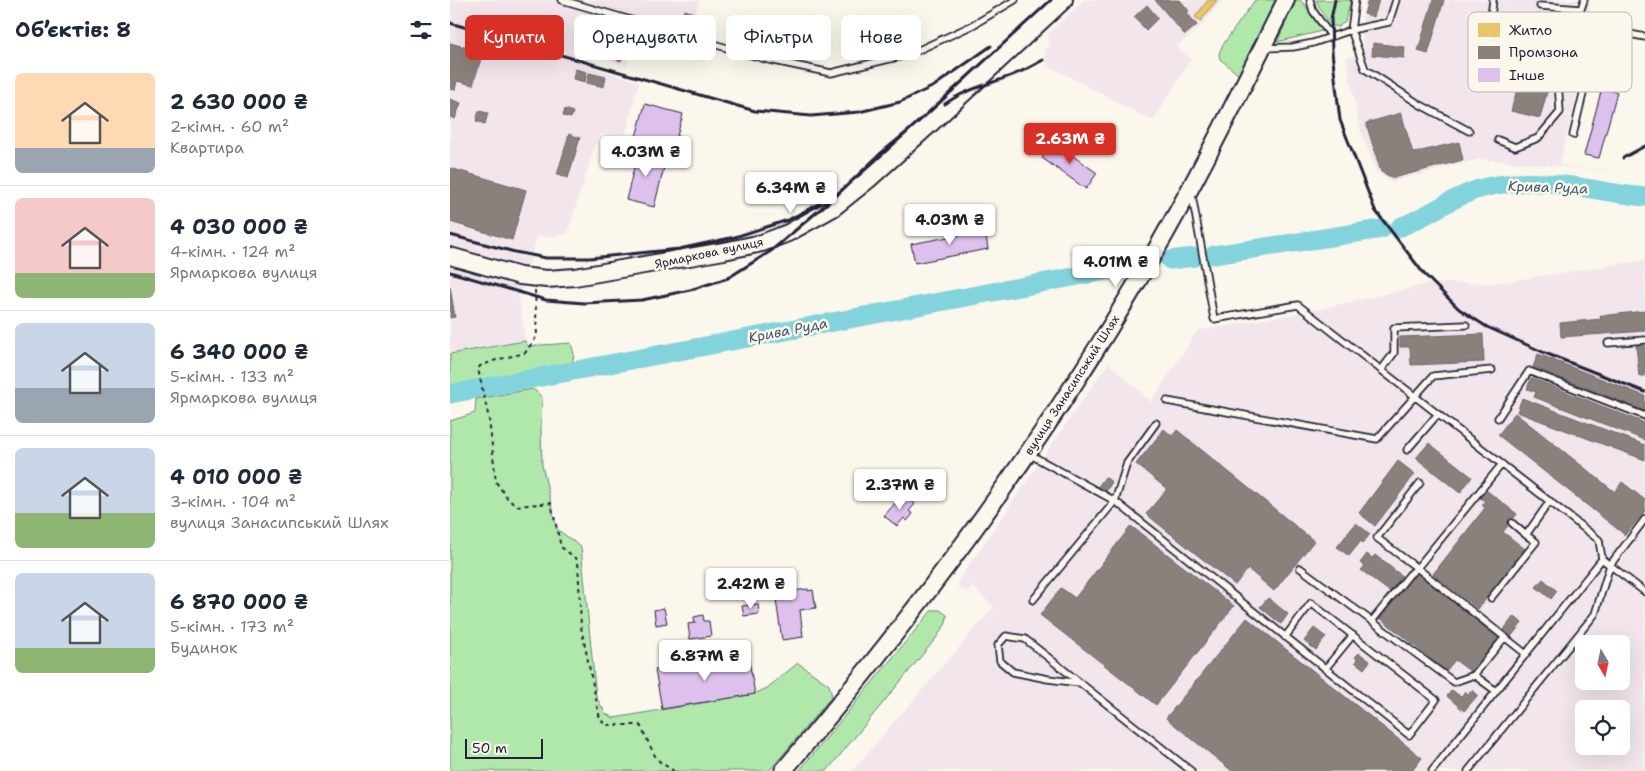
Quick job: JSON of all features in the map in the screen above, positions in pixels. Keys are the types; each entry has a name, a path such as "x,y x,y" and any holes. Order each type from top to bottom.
{"main road":[{"name":"Ярмаркова вулиця","path":"450,256 520,276 548,279 575,277 738,249 762,243 811,221 833,208 868,180 1064,0"},
{"name":"вулиця Занасипський Шлях","path":"782,771 840,704 941,575 992,505 1113,322 1191,188 1286,0"}],"lane":[{"path":"562,0 765,59 831,73 910,54 973,25 1015,0"},
{"path":"1310,0 1313,11 1332,36"},
{"path":"1355,0 1351,30 1365,69 1419,104 1469,130"},
{"path":"1262,48 1293,47 1313,43 1351,30 1389,22 1396,0"},
{"path":"1540,6 1581,10 1584,0"},
{"path":"1632,34 1645,37"},
{"path":"1498,140 1515,147 1538,138 1560,112 1559,92"},
{"path":"1573,135 1583,92"},
{"path":"1191,188 1214,319 1298,305 1599,540 1602,559 1645,592"},
{"path":"1382,369 1394,353 1394,328 1466,324"},
{"path":"1608,343 1645,340"},
{"path":"1167,401 1377,440 1433,376 1492,370"},
{"path":"1498,418 1529,372 1645,416"},
{"path":"1407,450 1438,414"},
{"path":"1033,600 1115,501 1127,463 1156,423"},
{"path":"1027,453 1115,501 1285,637 1409,735 1436,700 1311,603 1285,637"},
{"path":"1372,620 1502,464"},
{"path":"1420,483 1377,538 1526,654"},
{"path":"1526,534 1550,502"},
{"path":"1468,771 1595,614 1610,565 1645,519"},
{"path":"1490,598 1536,542 1512,523"},
{"path":"1432,771 1602,559"},
{"path":"1300,568 1454,682 1474,675 1505,637"},
{"path":"1326,669 1353,635"},
{"path":"1080,682 1048,679 1014,672 1000,661 998,645 1006,636 1025,639 1080,682 1191,771"},
{"path":"1474,675 1496,692"}],"path":[{"path":"534,277 537,336 525,353 496,360 480,366 478,369 489,419 496,482 508,499 516,506 551,503 562,547 578,560 580,627 600,719 606,725 640,725 655,756 660,762 674,771"}],"shaded area":[{"path":"450,0 699,0 695,15 574,15 574,60 592,60 590,67 639,82 626,133 598,135 567,235 537,237 519,296 525,341 450,354"},
{"path":"1084,0 1222,0 1203,24 1176,47 1191,59 1153,121 1047,65 1044,50 1050,44 1048,34"},
{"path":"1365,0 1591,0 1590,12 1468,12 1468,92 1578,92 1559,165 1645,174 1479,159 1392,182 1377,173 1360,129 1346,57 1363,54 1362,19"},
{"path":"607,60 629,60 627,66"},
{"path":"1645,260 1645,771 852,771 994,607 973,587 963,591 958,587 958,581 1108,363 1151,402 1197,331 1319,309 1432,283 1497,283"}],"green space":[{"path":"1255,0 1276,0 1273,12 1240,76 1220,59 1219,54 1222,46"},
{"path":"1296,0 1300,0 1305,5 1322,31 1277,42"},
{"path":"1316,0 1351,0 1345,21 1339,27 1331,24"},
{"path":"525,341 528,346 571,343 574,354 572,365 450,389 450,354"},
{"path":"533,389 542,397 542,465 557,529 581,547 596,697 606,714 614,718 754,694 767,688 798,663 829,685 832,696 769,771 450,771 450,421 475,413 476,399"},
{"path":"932,610 940,610 947,615 946,623 937,637 827,771 799,771"}],"building: Житло":[{"path":"1208,0 1217,0 1201,21 1195,17"}],"building: Промзона":[{"path":"1155,0 1180,0 1189,11 1187,13 1197,25 1185,35"},
{"path":"1368,0 1379,0 1374,17 1364,14"},
{"path":"1433,0 1444,0 1428,54 1418,51"},
{"path":"1147,5 1158,18 1146,30 1134,17"},
{"path":"684,10 694,13 693,15 683,15"},
{"path":"450,43 465,47 465,60 481,60 473,85 457,81 455,90 450,89"},
{"path":"1373,43 1405,47 1404,58 1372,55"},
{"path":"575,69 587,72 585,82 573,79"},
{"path":"589,73 606,77 604,87 587,83"},
{"path":"1516,92 1547,92 1540,118 1511,111"},
{"path":"450,99 461,103 455,119 450,117"},
{"path":"565,109 573,112 571,118 563,116"},
{"path":"479,111 488,113 485,124 476,121"},
{"path":"1401,113 1413,153 1459,142 1463,160 1393,178 1381,172 1366,123"},
{"path":"569,134 580,138 568,178 557,175"},
{"path":"450,168 526,190 512,240 450,222"},
{"path":"450,286 455,317 450,318"},
{"path":"1645,311 1645,331 1561,337 1560,323 1601,319 1600,316"},
{"path":"1483,334 1484,362 1411,365 1410,347 1400,347 1400,337"},
{"path":"1636,345 1645,345 1645,376 1639,376"},
{"path":"1538,354 1645,396 1645,411 1533,367"},
{"path":"1531,378 1645,423 1645,440 1534,397 1536,392 1527,389"},
{"path":"1522,398 1645,445 1645,460 1517,412"},
{"path":"1515,413 1615,492 1622,482 1645,500 1645,511 1625,535 1498,435"},
{"path":"1164,429 1172,436 1177,430 1314,541 1274,591 1248,569 1235,585 1146,514 1167,489 1136,464"},
{"path":"1429,443 1472,477 1460,493 1416,458"},
{"path":"1398,461 1415,474 1375,526 1359,513"},
{"path":"1105,477 1112,482 1105,493 1097,488"},
{"path":"1486,490 1517,514 1503,532 1525,549 1478,609 1433,574 1485,508 1482,505 1485,501 1480,498"},
{"path":"1356,523 1370,534 1363,543 1361,541 1349,556 1337,547"},
{"path":"1131,526 1234,606 1156,705 1040,615 1061,588 1075,598"},
{"path":"1367,554 1372,558 1375,555 1402,576 1390,592 1361,570 1365,566 1360,563"},
{"path":"1417,573 1498,638 1471,672 1455,660 1446,671 1380,618"},
{"path":"1543,579 1557,591 1551,599 1536,587"},
{"path":"1268,598 1288,614 1281,624 1260,607"},
{"path":"1514,616 1522,623 1510,638 1502,632"},
{"path":"1247,618 1422,758 1412,771 1232,771 1166,718"},
{"path":"1314,628 1326,637 1316,650 1304,641"},
{"path":"1359,653 1370,661 1364,669 1355,662 1357,659 1355,657"},
{"path":"1452,690 1461,697 1465,691 1468,694 1472,690 1478,695 1464,711 1447,696"}],"building: Інше":[{"path":"1601,92 1617,92 1599,158 1584,155"},
{"path":"645,104 683,114 674,147 636,137"},
{"path":"1053,142 1097,173 1086,189 1042,158"},
{"path":"639,148 667,156 654,207 626,200"},
{"path":"985,230 988,249 915,263 911,244"},
{"path":"903,494 915,504 909,511 913,514 907,521 904,518 897,526 884,516"},
{"path":"769,573 771,586 760,588 759,585 754,586 752,576"},
{"path":"808,589 808,591 813,590 816,608 800,610 803,637 782,640 775,593"},
{"path":"758,604 759,614 744,616 742,606"},
{"path":"664,608 667,623 656,625 654,610"},
{"path":"703,615 704,621 709,621 711,636 690,639 688,624 695,623 694,617"},
{"path":"748,655 755,694 662,709 655,670"}],"waterway":[{"name":"Крива Руда","path":"1400,227 1468,193 1500,185 1541,183 1645,197"},
{"name":"Крива Руда","path":"1214,255 1382,229"},
{"path":"1170,260 1195,257"},
{"name":"Крива Руда","path":"450,394 1126,267"}],"railway":[{"path":"450,272 546,300 584,303 642,300 690,290 728,278 771,251 838,194 1051,0"},
{"path":"1335,0 1331,19 1332,52 1340,120 1375,210 1424,274 1459,309 1487,327 1545,353 1645,392"},
{"path":"450,23 755,111 811,116 859,112 900,102 934,86 991,46"},
{"path":"945,104 963,93 1027,69 1043,60"},
{"path":"1623,158 1645,146"},
{"path":"450,235 546,258 590,258 679,249 735,237 788,220 820,203"}]}
